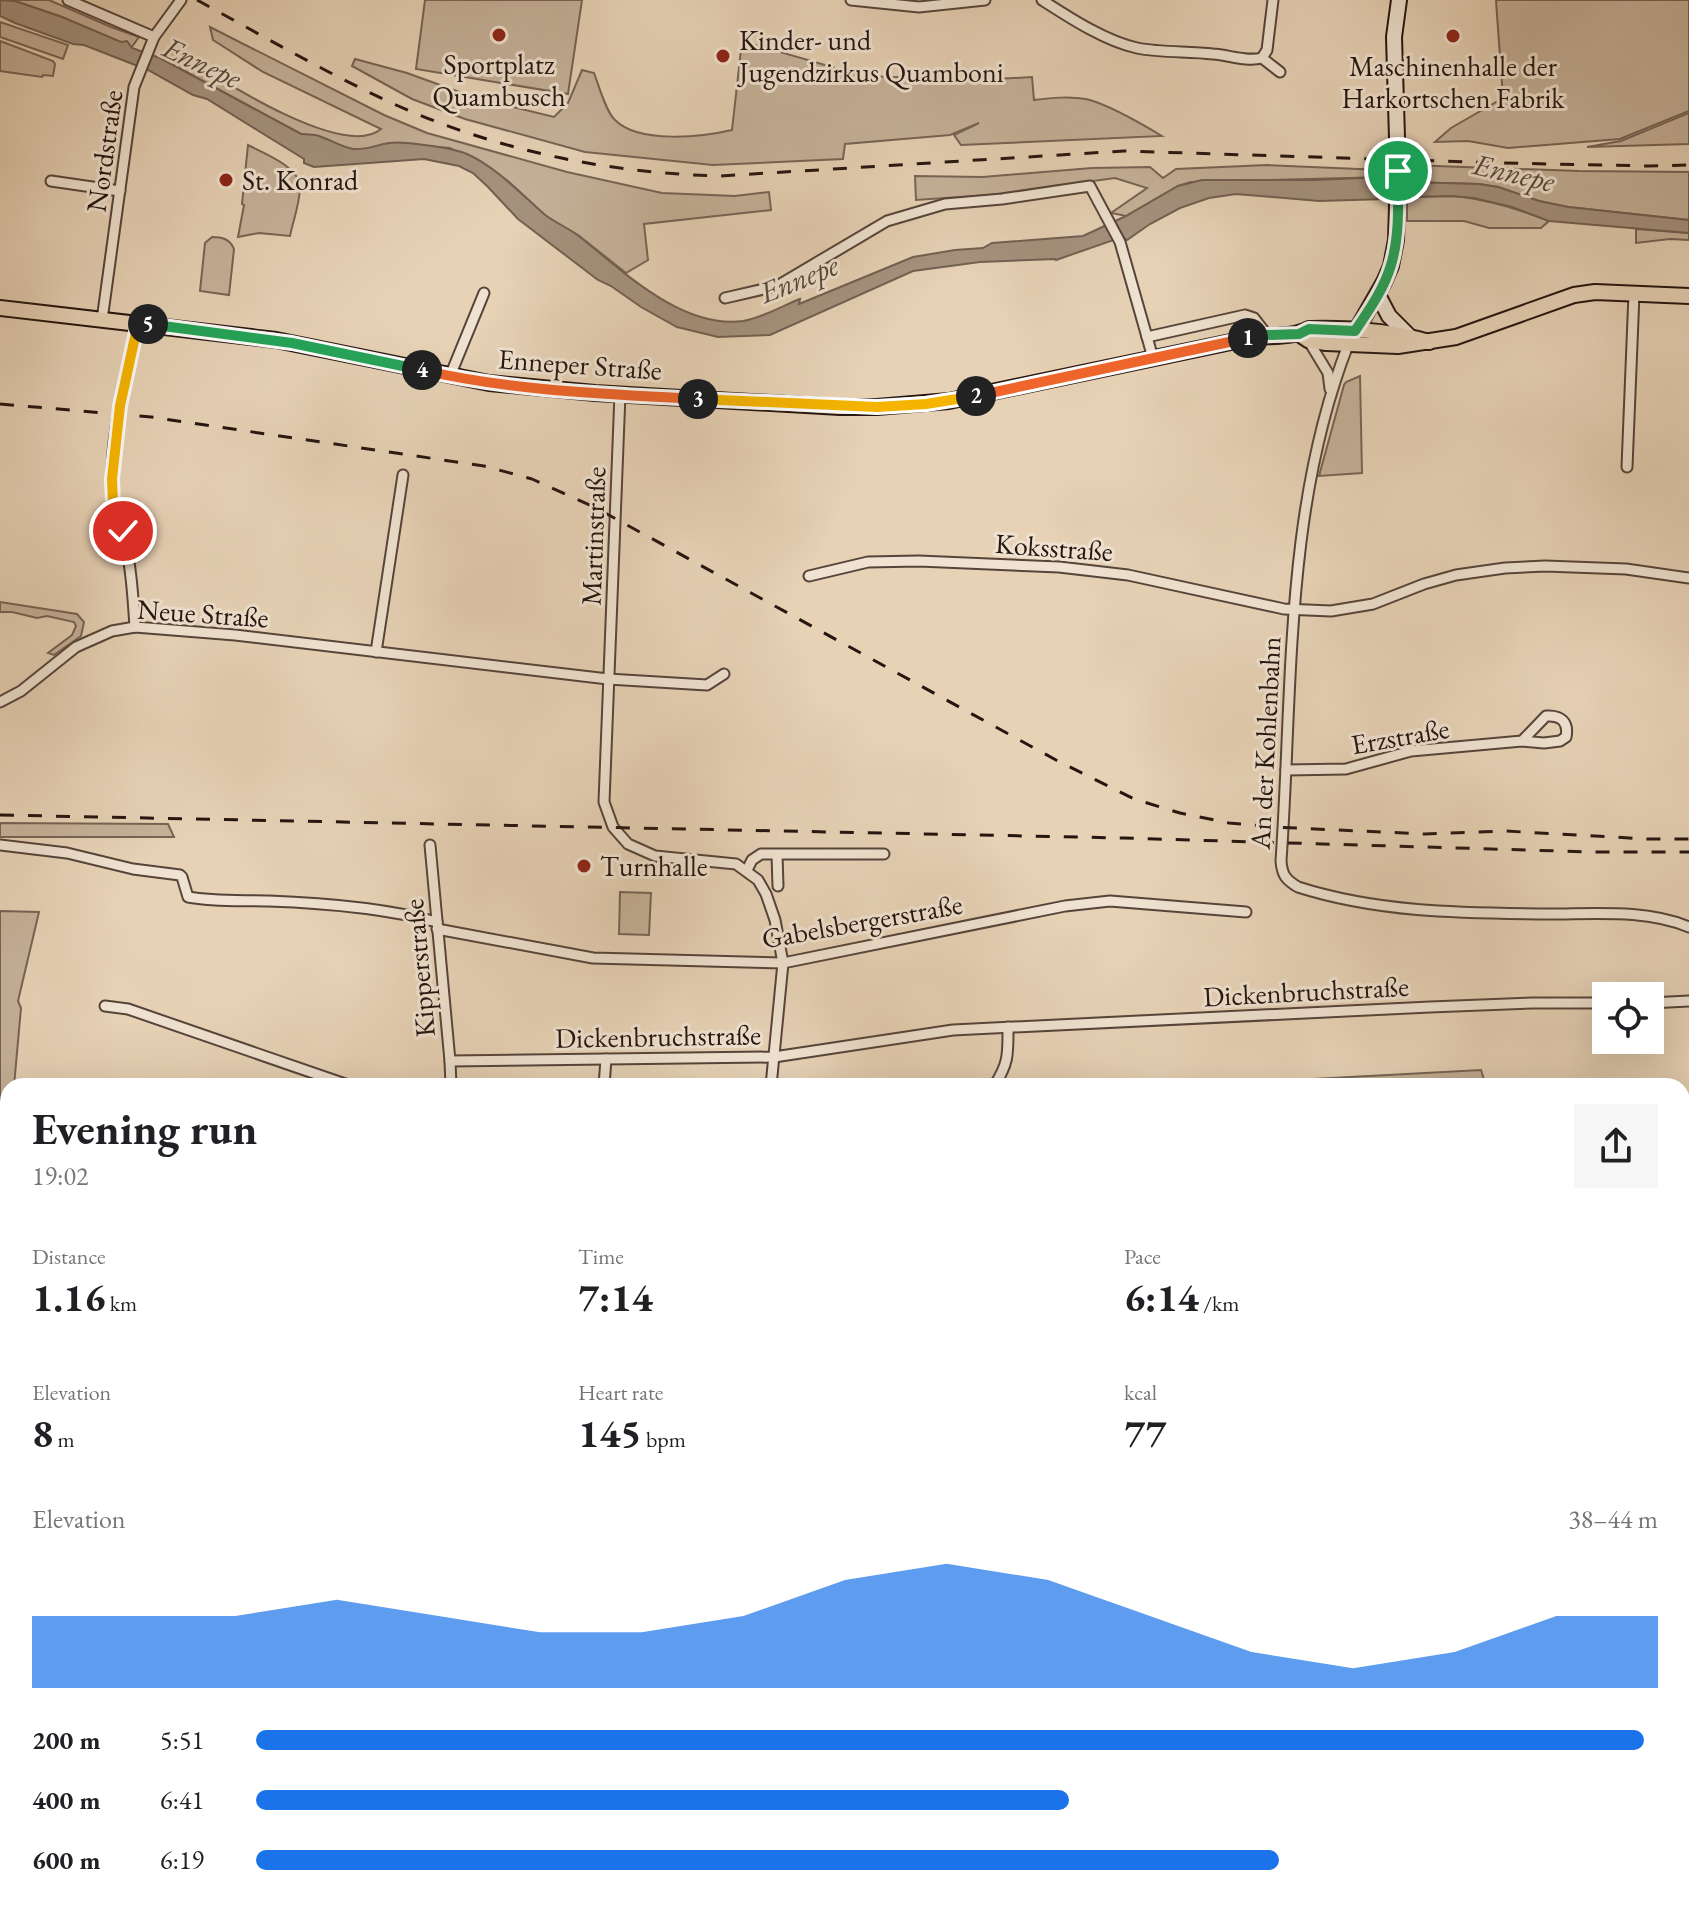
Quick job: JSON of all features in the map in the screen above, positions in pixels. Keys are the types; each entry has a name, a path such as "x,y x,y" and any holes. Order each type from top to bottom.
{"main road":[{"path":"1348,345 1378,295 1395,250 1398,171 1394,37 1399,0"},
{"name":"Enneper Straße","path":"0,308 292,343 484,383 545,390 840,407 907,405 973,396 1267,335 1303,337 1348,345 1398,346 1429,342 1456,337 1574,295 1595,292 1689,296"},
{"path":"1378,295 1389,316 1410,337"},
{"name":"Enneper Straße","path":"1303,337 1309,329 1355,331 1429,342"}],"street":[{"path":"68,0 152,41"},
{"name":"Nordstraße","path":"102,320 136,80 152,41 181,0"},
{"path":"851,0 919,7 985,0"},
{"path":"1042,0 1092,30 1128,45 1226,55 1251,61 1262,58 1267,50 1273,0"},
{"path":"1262,58 1280,72"},
{"path":"51,181 120,191"},
{"path":"725,298 777,286 887,221 945,204 1090,186 1120,242 1153,358"},
{"path":"450,376 484,293"},
{"path":"1627,467 1634,294"},
{"path":"1147,337 1245,315 1254,318 1267,335"},
{"path":"135,627 131,573 123,531 113,503 112,479 120,406 138,323"},
{"path":"1303,337 1328,373 1331,393"},
{"name":"An der Kohlenbahn","path":"1348,345 1315,454 1303,519 1293,610 1281,873 1298,887 1375,905 1431,912 1632,915 1666,919 1689,927"},
{"name":"Martinstraße","path":"620,394 604,802 613,827 628,844 655,856 736,864 747,870"},
{"path":"376,652 403,475"},
{"name":"Koksstraße","path":"809,576 868,562 1059,567 1128,575 1263,606 1331,611 1388,600 1424,584 1456,575 1505,568 1626,569 1689,578"},
{"name":"Neue Straße","path":"0,702 21,691 76,647 112,631 135,627 235,635 608,679"},
{"path":"608,679 707,685 724,674"},
{"name":"Erzstraße","path":"1286,770 1346,769 1411,751 1522,741 1560,741 1566,737 1567,726 1557,716 1546,716 1522,741"},
{"name":"Gabelsbergerstraße","path":"0,845 67,853 133,869 180,875 188,897 373,910 593,958 783,963 1065,906 1110,901 1246,912"},
{"name":"Kipperstraße","path":"430,845 451,1078"},
{"path":"772,1078 783,963 775,920 766,894 758,880 747,870 752,860 761,854 884,854"},
{"path":"777,855 778,886"},
{"path":"1664,1004 1689,1001"},
{"name":"Dickenbruchstraße","path":"450,1061 774,1057 953,1030 1460,1006 1592,1003"},
{"path":"105,1006 128,1009 328,1078"},
{"path":"999,1078 1009,1056 1008,1027"},
{"path":"605,1078 606,1059"}],"shaded area":[{"path":"0,0 15,1 121,42 127,41 132,48 160,58 301,134 317,135 353,149 406,143 467,154 498,173 544,214 576,234 655,295 698,316 720,321 743,321 765,315 800,299 799,304 913,257 983,248 992,243 1083,236 1178,186 1202,180 1386,177 1406,182 1479,184 1568,207 1689,220 1689,233 1549,221 1512,207 1452,196 1319,201 1236,194 1209,198 1180,208 1127,240 1122,237 1056,260 980,262 913,271 770,335 718,337 677,327 598,280 518,219 473,173 459,166 424,159 314,167 207,99 193,95 148,70 0,16"},
{"path":"12,0 49,0 139,37 131,48 62,17"},
{"name":"Sportplatz Quambusch","path":"425,0 582,0 568,94 416,69"},
{"path":"1498,0 1689,0 1689,111 1620,139 1508,148 1468,141 1435,142 1451,128 1503,98"},
{"path":"0,22 68,45 63,59 0,37"},
{"path":"210,27 384,115 427,133 567,172 662,193 735,196 769,192 771,210 644,224 648,260 626,273 578,235 547,217 508,181 483,164 450,148 391,143 369,149 351,149 318,136 301,134 160,58 169,47 242,92 307,124 362,136 381,129 263,72 213,40"},
{"path":"0,41 53,61 53,76 0,71"},
{"path":"742,41 863,76 978,80 1032,77 1034,100 1086,99 1135,120 1162,136 961,145 954,135 979,123 950,135 845,144 843,159 713,165 585,152 465,119 412,99 352,66 355,59 407,73 476,98 554,117 568,103 582,70 594,73 609,111 626,128 655,136 704,135 732,130"},
{"path":"1689,113 1689,144 1587,147 1621,141"},
{"path":"248,145 288,167 298,180 299,199 290,236 259,233 238,237 244,205"},
{"path":"1267,165 1382,170 1386,177 1191,182 1178,186 1126,216 1111,213 1147,188 1115,178 990,195 916,200 915,176 983,177 1092,168 1150,167 1163,178 1176,169"},
{"path":"1408,165 1689,172 1689,220 1568,207 1479,184 1406,182"},
{"path":"1452,196 1502,205 1549,221 1541,228 1489,228 1464,221 1407,221 1407,197"},
{"path":"1636,229 1689,233 1689,240 1636,243"},
{"path":"212,237 225,239 234,249 229,295 200,291 205,243"},
{"path":"1360,376 1362,473 1319,476 1344,385"},
{"path":"0,602 77,614 84,622 81,636 54,655 48,653 72,635 76,626 74,622 0,612"},
{"path":"0,823 168,824 174,837 0,837"},
{"path":"620,892 651,893 649,935 619,934"},
{"path":"0,911 39,912 18,1001 21,1008 15,1078 0,1078"},
{"path":"1481,1070 1484,1078 1331,1078"}],"railway":[{"path":"197,0 346,81 435,121 555,157 637,170 720,176 1124,151 1502,163 1689,165"},
{"path":"0,404 151,417 484,466 532,479 596,508 1056,760 1134,799 1180,813 1229,823 1273,827 1425,834 1505,831 1689,839"},
{"path":"0,815 1689,852"}],"place":[{"name":"Sportplatz Quambusch","path":"499,35"},
{"name":"Maschinenhalle der Harkortschen Fabrik","path":"1453,36"},
{"name":"Kinder- und Jugendzirkus Quamboni","path":"723,56"},
{"name":"St. Konrad","path":"226,180"},
{"name":"Turnhalle","path":"584,866"}],"route":[{"path":"123,531 113,503 112,479 120,406 138,323 276,340 467,380 545,390 840,407 926,404 1267,335 1299,334 1309,329 1355,331 1378,295 1391,266 1396,240 1398,171"}],"water label":[{"name":"Ennepe","path":"202,63"},
{"name":"Ennepe","path":"1514,173"},
{"name":"Ennepe","path":"799,279"}]}
